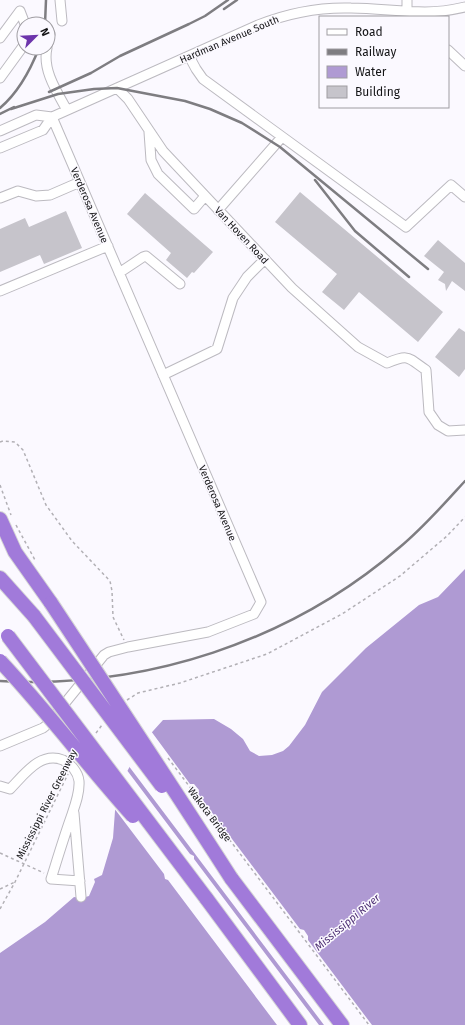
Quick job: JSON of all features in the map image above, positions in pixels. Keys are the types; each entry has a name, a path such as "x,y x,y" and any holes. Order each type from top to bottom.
{"highway":[{"path":"6,519 15,552 51,603 146,746 231,878"},
{"path":"0,578 34,616 342,1025"},
{"path":"4,633 206,898 300,1025"},
{"path":"0,661 35,699 98,777 206,898"},
{"path":"302,972 349,1025"},
{"path":"277,994 297,1025"}],"street":[{"path":"60,0 62,21"},
{"path":"406,0 407,11"},
{"name":"Hardman Avenue South","path":"0,131 36,115 52,117 258,25 294,13 332,8 353,8 407,11 430,14 465,7"},
{"path":"16,16 20,11 22,16"},
{"path":"0,38 16,16"},
{"path":"449,51 465,66"},
{"path":"2,73 16,55"},
{"path":"46,56 46,64 58,94 68,110"},
{"path":"189,56 203,79 406,227 451,185 465,197"},
{"name":"Van Hoven Road","path":"117,88 128,99 163,151 292,288 358,347 387,363 401,357 408,357 426,370 429,412 438,425 448,431 465,430"},
{"name":"Hardman Avenue South","path":"0,148 43,130 52,117"},
{"name":"Verderosa Avenue","path":"0,746 43,728 48,724 104,655 114,650 208,632 254,614 261,602 52,117"},
{"path":"149,131 151,160 158,174 194,209 205,196"},
{"path":"218,210 282,137"},
{"path":"0,198 18,191 36,196 50,195 80,182"},
{"path":"0,291 108,246"},
{"path":"119,273 146,256 180,284"},
{"path":"164,375 217,349 233,298 247,277 265,259"},
{"path":"0,786 10,789 35,764 42,760 57,758 66,762 72,767 76,773 79,788 51,879 80,881"},
{"path":"74,808 82,897"}],"path":[{"path":"0,442 15,442 23,450 46,505 72,541 110,581 113,617 119,634 128,647"},
{"path":"0,485 6,519"},
{"path":"128,706 126,700 138,693 180,684 266,654 342,614 400,576 447,536 465,517"},
{"path":"16,525 36,562"},
{"path":"93,736 102,725"},
{"name":"Wakota Bridge","path":"164,754 369,1025"},
{"name":"Mississippi River Greenway","path":"0,909 72,767"},
{"path":"0,853 52,876"},
{"path":"0,889 15,882"}],"water":[{"name":"Mississippi River","path":"465,569 465,1025 0,1025 0,953 45,922 74,897 82,898 89,896 95,882 94,879 102,875 113,838 115,811 124,777 144,741 163,720 214,719 231,729 243,739 250,751 259,756 272,755 283,751 289,746 305,725 322,692 366,648 419,605 438,597"}],"pier":[{"path":"151,731 190,784 194,784 199,790 198,794 300,929 304,930 308,936 308,940 372,1025 324,1025 128,765 143,740"},
{"path":"126,769 190,854 194,856 194,859 319,1025 277,1025 168,880 165,879 164,874 114,808 122,776"}],"building":[{"path":"300,192 443,312 418,342 359,292 344,310 322,292 337,274 275,222"},
{"path":"145,193 213,252 194,273 192,272 187,278 166,260 171,253 127,214"},
{"path":"66,211 82,248 44,264 40,255 0,272 0,229 25,218 29,227"},
{"path":"438,240 465,263 465,291 452,281 446,291 445,284 438,280 444,272 424,256"},
{"path":"459,328 465,332 465,369 459,377 435,357"}],"railway":[{"path":"45,16 46,0"},
{"path":"49,92 91,73 120,56 205,16 228,0"},
{"path":"224,9 237,0"},
{"path":"0,108 13,95 23,81 36,56"},
{"path":"11,109 58,94 94,89 117,88 185,101 210,109 242,123 280,147 428,269"},
{"path":"0,114 14,107"},
{"path":"315,180 355,231 409,277"},
{"path":"0,681 54,681 108,677 161,667 213,653 263,633 311,609 357,580 409,539 434,515 465,481"}]}
